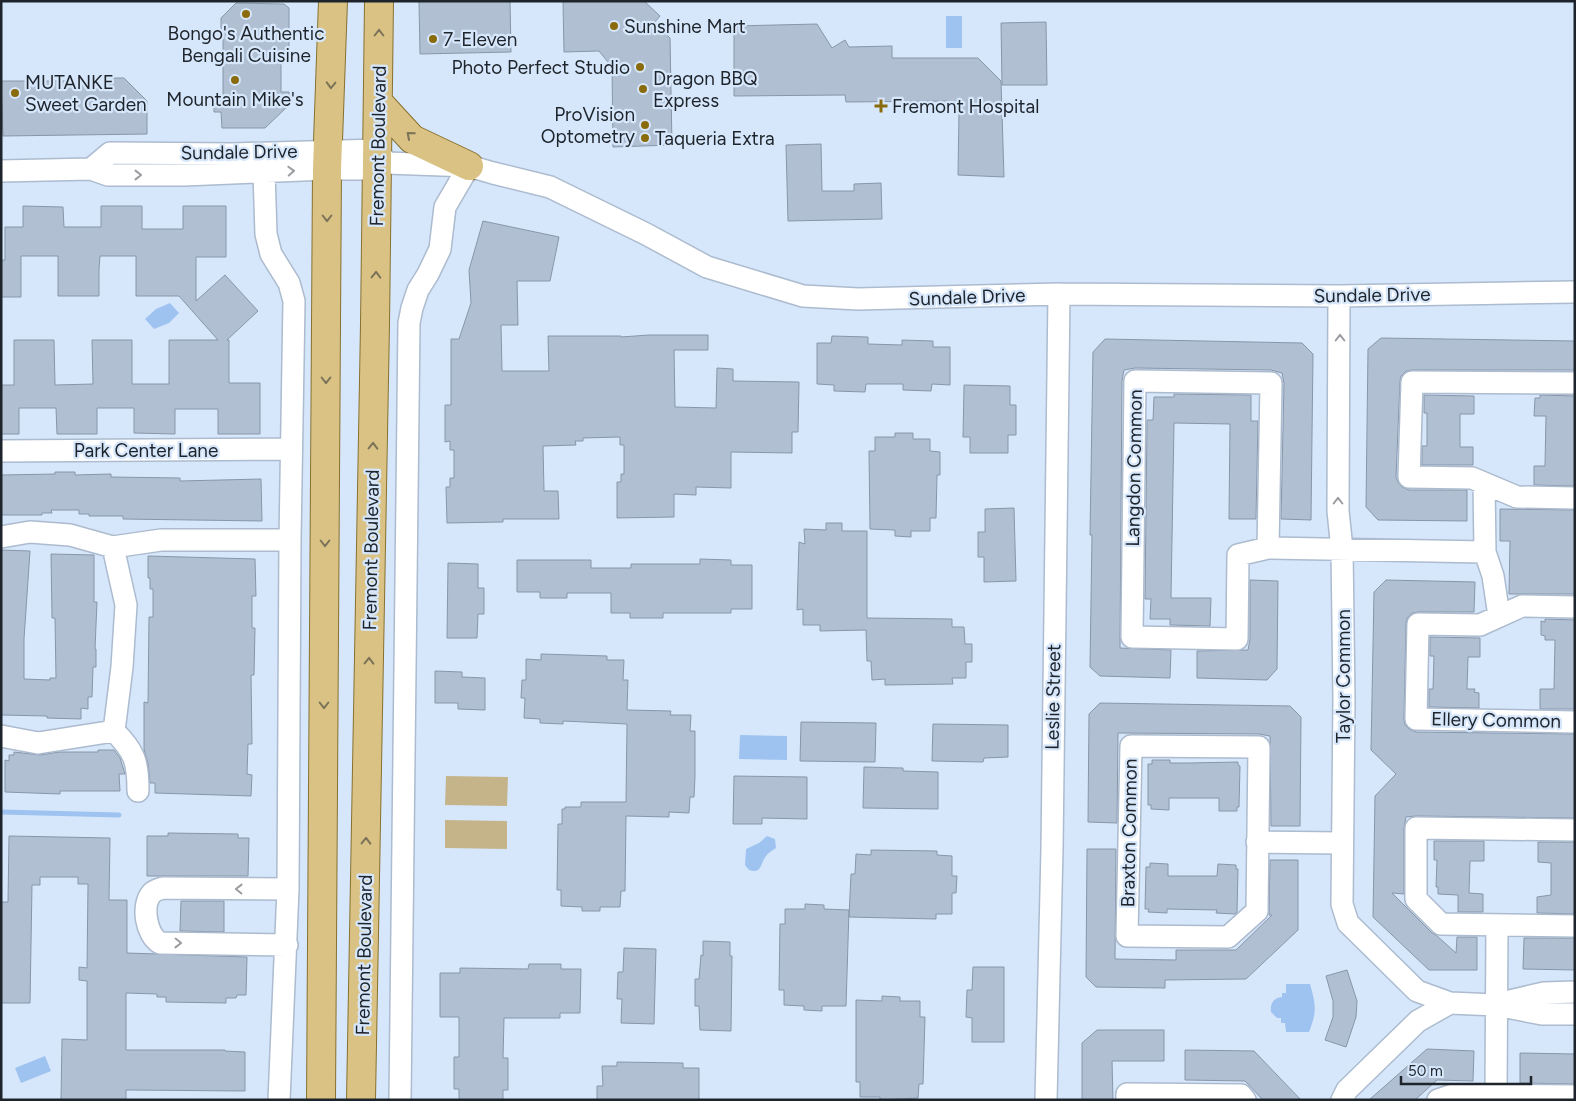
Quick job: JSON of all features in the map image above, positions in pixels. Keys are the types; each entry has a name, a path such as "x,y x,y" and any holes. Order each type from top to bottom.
{"main road":[{"path":"321,1100 328,160 333,1"},
{"name":"Fremont Boulevard","path":"361,1100 381,161 379,103 380,1"},
{"path":"379,103 412,139 469,166"}],"street":[{"name":"Sundale Drive","path":"91,169 110,153 233,154 469,166 559,190 707,267 804,296 867,299 1059,294 1339,296 1575,292"},
{"name":"Sundale Drive","path":"1,171 91,169 108,176 184,175 264,172 328,160"},
{"name":"Fremont Boulevard","path":"400,1100 409,323 418,290 440,249 445,207 469,166"},
{"path":"264,172 266,234 271,254 289,283 294,301 287,945 279,1100"},
{"name":"Leslie Street","path":"1046,1100 1052,849 1059,294"},
{"name":"Taylor Common","path":"1339,296 1338,511 1342,549 1344,700 1341,842 1342,904 1348,923 1417,991 1450,1003"},
{"name":"Langdon Common","path":"1135,380 1271,383 1268,548 1238,555 1237,639 1132,636 1135,380"},
{"path":"1575,383 1412,382 1409,477 1472,478 1517,497 1575,498"},
{"name":"Park Center Lane","path":"1,451 291,449"},
{"path":"1484,483 1485,552 1493,576 1499,616"},
{"path":"1,537 30,532 70,535 113,547 161,540 290,540"},
{"path":"113,547 126,605 122,667 114,731"},
{"path":"1268,548 1485,552"},
{"name":"Ellery Common","path":"1575,607 1522,606 1480,625 1418,624 1416,719 1575,722"},
{"path":"1,736 38,743 114,731"},
{"path":"114,731 128,744 138,768 138,792"},
{"name":"Braxton Common","path":"1131,746 1259,747 1257,842 1257,911 1228,937 1127,936 1131,746"},
{"path":"1575,830 1416,828 1416,900 1441,924 1575,926"},
{"path":"1257,842 1341,842"},
{"path":"287,945 160,943 150,935 146,912 152,893 163,888 288,889"},
{"path":"1496,1094 1497,925"},
{"path":"1342,1100 1347,1090 1418,1021 1450,1003 1496,1004 1542,1014 1574,1014 1574,992 1544,993 1496,1004"},
{"path":"1127,1100 1127,1094 1241,1095 1245,1100"},
{"path":"1438,1100 1453,1095 1575,1096"}],"shaded area":[{"path":"446,776 508,777 507,806 445,805"},
{"path":"445,820 507,821 507,849 445,848"}],"water":[{"path":"946,16 962,16 962,48 946,48"},
{"path":"170,303 179,313 169,323 154,329 145,319 156,309"},
{"path":"740,735 787,736 787,760 739,759"},
{"path":"767,836 775,839 776,848 767,855 759,869 756,871 749,870 745,865 746,849 759,843"},
{"path":"1286,984 1310,984 1315,1008 1309,1032 1286,1032 1285,1023 1281,1023 1281,1018 1277,1018 1271,1012 1273,1002 1282,997 1282,993 1286,993"},
{"path":"45,1056 51,1071 21,1083 15,1068"}],"building":[{"path":"419,1 510,1 511,52 420,54"},
{"path":"563,1 644,1 660,16 654,23 670,38 672,145 613,147 612,67 599,51 564,52"},
{"path":"236,3 284,4 289,8 289,52 281,52 281,92 289,92 289,105 265,128 222,128 221,112 214,112 214,97 223,97 223,32 221,32 221,18"},
{"path":"1046,22 1047,85 1002,85 1001,23"},
{"path":"817,24 832,48 845,40 849,47 892,46 892,58 978,58 1001,81 1004,177 958,175 959,111 948,101 846,102 845,95 734,96 734,26"},
{"path":"110,78 124,78 147,101 147,134 3,136 1,81 67,81 67,86 110,85"},
{"path":"821,144 822,191 854,191 854,184 881,183 882,219 788,221 786,145"},
{"path":"23,206 63,207 64,227 101,227 101,206 142,206 142,229 183,229 183,206 226,206 226,257 196,257 196,301 225,275 258,311 227,340 229,340 229,383 260,383 260,434 218,434 218,409 175,409 175,434 134,433 134,408 97,408 97,434 57,434 56,408 19,408 19,434 1,434 1,385 14,385 14,340 54,340 55,385 93,384 92,340 132,340 132,384 169,384 169,340 218,340 179,296 136,296 136,256 100,256 99,296 58,296 58,256 21,256 21,297 1,297 1,260 5,260 5,227 23,227"},
{"path":"483,221 559,237 550,281 517,281 518,325 501,325 502,371 549,371 548,336 708,335 708,350 674,350 675,407 716,408 717,368 733,369 733,381 799,382 798,432 792,432 792,453 731,452 731,488 696,487 696,495 674,494 674,517 617,518 617,482 621,482 621,474 624,474 624,445 620,445 620,437 583,438 583,441 575,441 576,445 543,446 544,491 558,491 559,519 503,519 503,522 447,523 446,487 450,487 450,478 454,478 454,450 450,450 450,441 445,442 445,405 451,405 451,339 459,339 471,303 469,270"},
{"path":"832,336 868,337 868,344 902,345 902,340 933,341 933,347 950,347 950,385 932,384 931,391 903,390 903,384 866,384 865,392 834,391 834,385 817,384 817,343 831,343"},
{"path":"1381,338 1575,341 1575,370 1412,370 1406,371 1401,376 1396,477 1398,482 1402,487 1409,490 1467,490 1467,521 1378,520 1366,507 1368,349"},
{"path":"1105,339 1302,343 1313,354 1311,520 1281,519 1284,383 1282,373 1271,370 1135,368 1124,370 1122,381 1120,648 1171,650 1170,678 1100,676 1090,667 1093,352"},
{"path":"964,385 1010,386 1010,405 1016,405 1016,435 1008,435 1008,453 970,453 970,437 963,437"},
{"path":"1174,394 1251,395 1251,421 1258,421 1256,519 1229,519 1230,424 1174,423 1171,598 1211,598 1210,626 1170,625 1170,619 1150,619 1151,599 1145,599 1147,420 1153,420 1154,397 1174,397"},
{"path":"1424,395 1474,396 1474,414 1460,414 1460,447 1473,447 1473,465 1422,465 1422,446 1427,446 1427,413 1424,413"},
{"path":"1540,395 1575,396 1575,486 1534,485 1534,466 1545,466 1546,416 1534,416 1535,398 1540,398"},
{"path":"895,433 913,433 913,439 930,439 930,451 940,452 940,475 937,475 936,518 930,518 930,531 911,531 911,537 895,536 895,530 870,529 869,451 875,451 875,437 895,437"},
{"path":"55,472 75,472 75,475 111,474 111,477 180,478 180,481 261,479 262,521 123,519 123,516 89,516 89,514 79,514 79,510 51,510 52,513 42,513 42,515 1,515 1,475 55,474"},
{"path":"1014,508 1016,581 984,582 984,557 978,557 978,532 985,532 985,509"},
{"path":"1500,509 1575,510 1575,594 1509,594 1510,541 1500,541"},
{"path":"826,523 842,523 842,531 867,531 867,618 952,619 952,627 964,627 965,644 972,644 972,662 966,662 966,678 952,678 953,684 885,685 885,679 872,680 871,661 867,661 866,630 820,631 820,625 803,625 803,609 797,610 799,542 805,544 804,529 826,530"},
{"path":"1,550 30,551 24,639 24,679 50,680 50,678 56,678 55,618 52,618 51,554 94,555 94,602 97,602 96,667 93,667 92,697 88,697 88,709 81,708 81,719 1,715"},
{"path":"148,556 255,559 256,596 252,596 252,628 255,628 254,675 251,675 252,744 248,744 247,774 252,775 251,796 155,793 155,783 150,783 148,763 144,750 144,702 148,703 149,617 153,617 153,589 150,589 150,578 148,578"},
{"path":"700,559 731,560 731,565 752,565 752,609 731,609 731,613 663,613 663,618 630,618 630,613 611,613 611,593 567,593 567,598 540,598 540,592 517,592 517,560 591,560 591,568 631,568 631,564 700,564"},
{"path":"448,563 478,564 478,588 484,588 484,614 478,614 477,638 447,638"},
{"path":"1250,580 1278,581 1277,669 1267,680 1197,678 1197,651 1248,650 1250,639"},
{"path":"1386,580 1475,582 1474,612 1418,612 1412,613 1407,618 1404,719 1405,725 1409,729 1416,732 1575,734 1575,818 1406,817 1404,828 1404,894 1392,893 1432,933 1456,953 1457,937 1477,937 1477,970 1429,970 1373,917 1375,796 1396,774 1371,750 1374,592"},
{"path":"1545,619 1575,620 1575,709 1540,709 1540,689 1554,689 1555,640 1545,640 1545,636 1541,635 1541,621 1545,622"},
{"path":"1430,637 1480,638 1480,657 1468,657 1467,689 1475,689 1474,692 1479,693 1479,708 1429,707 1429,689 1433,689 1434,656 1430,656"},
{"path":"541,654 607,656 607,660 624,660 623,680 628,680 627,710 671,711 670,715 691,715 690,731 695,731 695,776 694,797 690,797 689,813 669,812 669,817 626,816 625,891 621,891 620,907 600,907 600,911 582,911 582,907 561,906 561,890 557,890 558,824 562,824 562,809 565,809 565,807 581,807 581,802 626,802 627,724 563,721 563,724 540,723 540,719 524,718 525,698 521,698 522,680 526,680 526,659 541,660"},
{"path":"435,671 462,672 462,677 485,678 485,710 458,709 458,703 435,703"},
{"path":"1100,703 1290,706 1301,717 1300,826 1271,826 1270,736 1259,734 1118,733 1117,823 1088,822 1089,714"},
{"path":"801,722 876,723 875,762 800,761"},
{"path":"933,724 1008,725 1008,757 984,758 983,762 932,761"},
{"path":"98,750 114,750 120,758 125,774 119,774 120,791 60,791 60,794 5,792 5,760 9,761 9,755 14,755 14,752 40,755 59,752 98,752"},
{"path":"1152,760 1170,760 1170,763 1238,762 1240,766 1239,807 1237,807 1237,811 1219,811 1219,798 1169,798 1169,810 1151,809 1151,805 1148,805 1148,764 1152,764"},
{"path":"864,767 903,768 903,771 938,772 938,809 863,808"},
{"path":"734,776 807,777 807,819 762,818 762,824 733,824"},
{"path":"168,833 238,834 238,838 249,838 248,876 147,876 147,836 168,836"},
{"path":"9,836 110,838 109,900 127,900 127,953 247,957 246,995 226,998 226,1003 166,1002 166,997 157,997 157,994 126,993 126,1050 225,1050 245,1052 245,1091 126,1090 126,1100 61,1100 62,1039 87,1040 87,981 79,980 79,967 87,968 88,884 78,884 78,877 40,877 40,885 32,885 30,1003 1,1003 1,902 8,902"},
{"path":"1434,841 1484,841 1484,861 1470,861 1469,893 1483,894 1483,912 1458,912 1458,895 1438,894 1438,887 1436,887 1437,860 1434,860"},
{"path":"1538,842 1575,842 1575,914 1537,913 1537,897 1551,895 1551,863 1538,862"},
{"path":"1087,849 1116,849 1115,959 1176,960 1176,950 1236,950 1272,915 1269,915 1270,860 1298,860 1298,930 1246,979 1165,980 1165,988 1096,987 1086,977"},
{"path":"871,850 937,851 937,855 952,856 952,876 957,876 956,893 952,893 952,914 936,914 936,919 849,917 851,874 855,874 856,854 871,855"},
{"path":"1150,863 1168,864 1168,876 1217,876 1218,864 1236,865 1236,869 1238,869 1237,912 1235,914 1216,913 1217,910 1167,909 1167,913 1148,912 1149,909 1145,909 1146,867 1150,867"},
{"path":"181,901 224,901 224,932 180,931"},
{"path":"805,904 824,905 824,909 849,910 846,1006 822,1006 822,1011 804,1010 804,1006 784,1005 784,990 779,990 780,924 785,924 785,909 805,909"},
{"path":"1524,938 1575,938 1575,970 1523,969"},
{"path":"703,941 730,942 730,956 732,956 731,1031 700,1030 699,1006 695,1006 695,979 699,979 701,955 703,956"},
{"path":"624,948 656,949 654,1024 621,1023 622,999 617,999 618,972 623,972"},
{"path":"529,964 561,964 561,969 581,969 580,1013 560,1013 560,1018 504,1018 503,1058 508,1058 508,1090 503,1090 503,1100 459,1100 459,1089 454,1089 454,1057 459,1057 459,1017 440,1017 440,973 460,973 460,968 528,969"},
{"path":"973,967 1004,967 1004,1042 972,1042 972,1018 966,1017 967,990 972,990"},
{"path":"1347,970 1357,1001 1356,1017 1346,1047 1325,1040 1333,1017 1333,1001 1326,976"},
{"path":"882,996 900,997 900,1001 920,1001 920,1017 925,1017 923,1084 919,1084 918,1098 880,1100 880,1097 860,1097 860,1082 856,1082 856,1000 882,1001"},
{"path":"1097,1030 1164,1030 1164,1061 1112,1061 1113,1100 1082,1100 1082,1043"},
{"path":"1427,1049 1474,1051 1473,1081 1437,1080 1415,1100 1369,1100"},
{"path":"1185,1050 1254,1051 1301,1100 1263,1100 1245,1081 1185,1080"},
{"path":"1520,1053 1575,1054 1575,1084 1520,1083"},
{"path":"617,1062 683,1063 683,1068 699,1068 699,1100 597,1100 597,1086 603,1086 602,1066 617,1066"}],"waterway":[{"path":"1,812 119,815"}],"place":[{"name":"Bongo's Authentic Bengali Cuisine","path":"246,14"},
{"name":"Sunshine Mart","path":"614,26"},
{"name":"7-Eleven","path":"433,39"},
{"name":"Photo Perfect Studio","path":"640,67"},
{"name":"Mountain Mike's","path":"235,80"},
{"name":"Dragon BBQ Express","path":"643,89"},
{"name":"MUTANKE Sweet Garden","path":"15,93"},
{"name":"Fremont Hospital","path":"881,106"},
{"name":"ProVision Optometry","path":"645,125"},
{"name":"Taqueria Extra","path":"645,138"}]}
